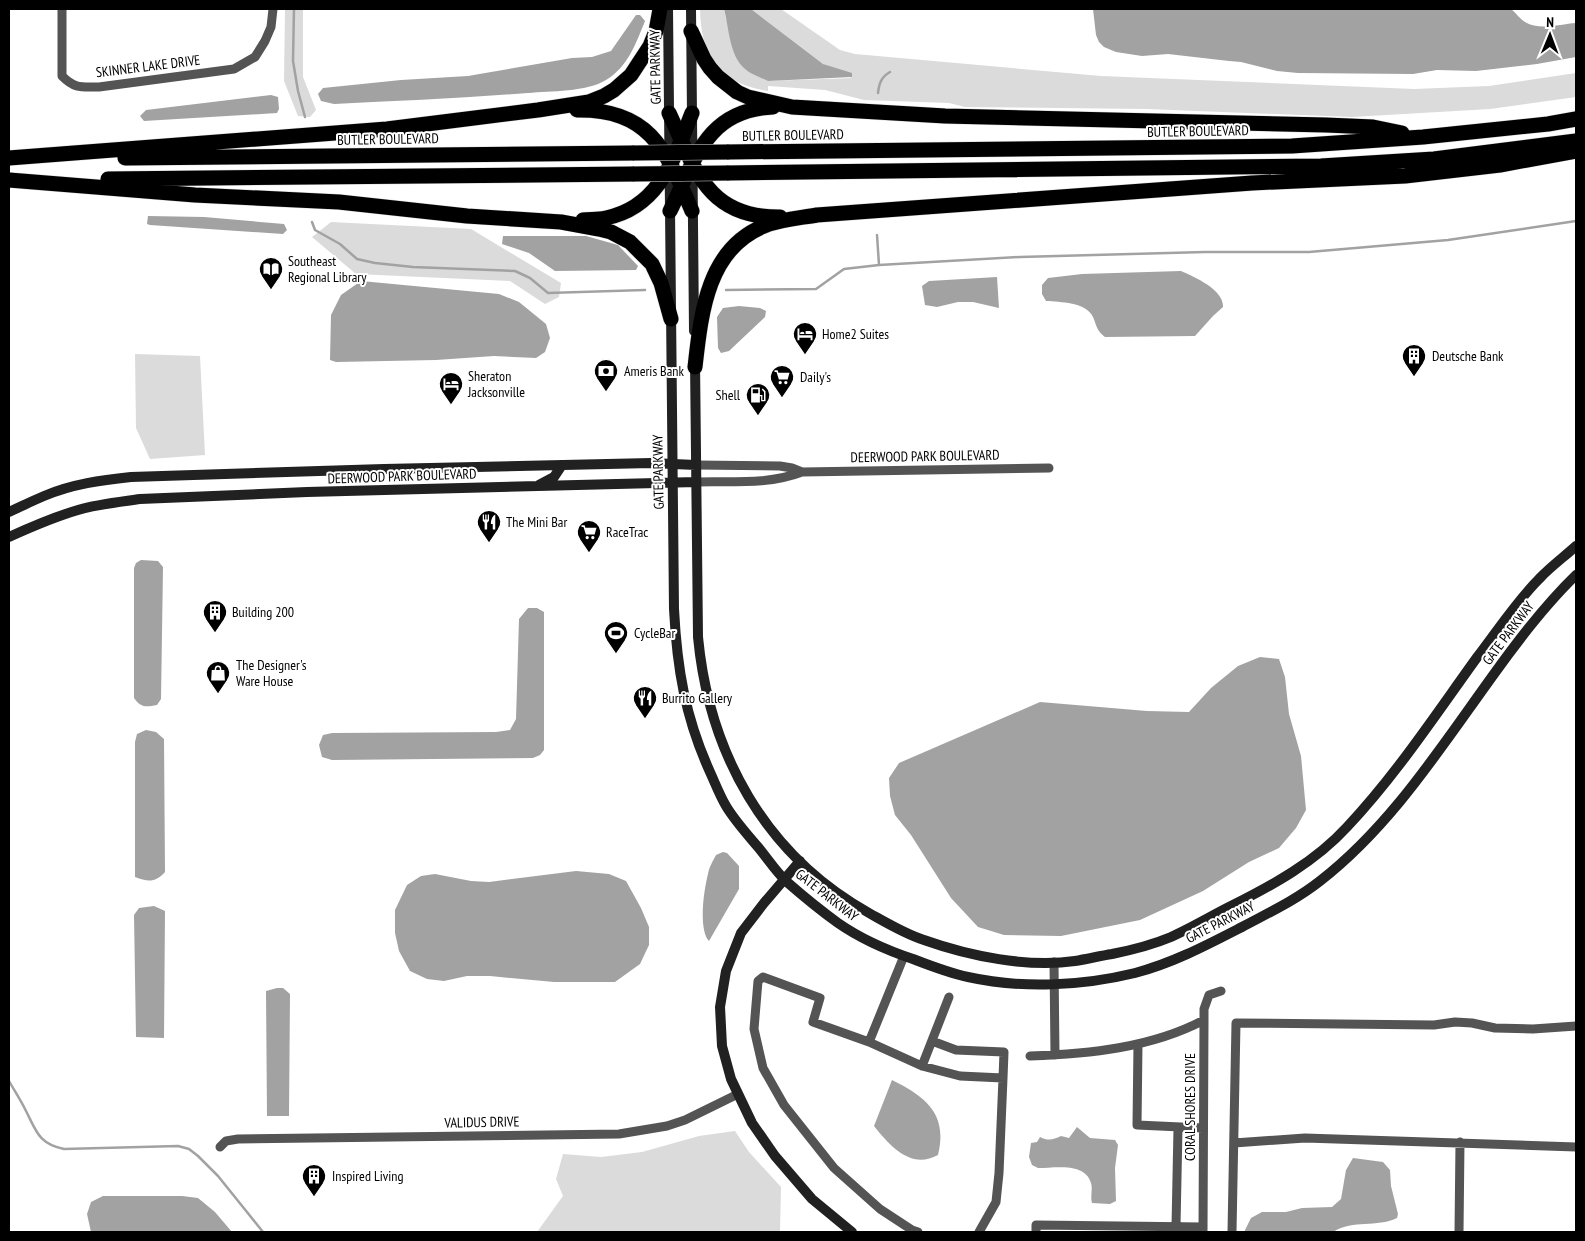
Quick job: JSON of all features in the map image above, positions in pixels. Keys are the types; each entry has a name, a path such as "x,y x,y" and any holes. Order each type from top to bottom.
{"highway":[{"path":"9,158 387,128 589,102 604,96 622,83 636,68 650,46 656,31 660,9"},
{"path":"691,30 704,59 718,78 748,98 792,106 945,116 1335,126 1373,128 1423,137"},
{"path":"670,211 692,164 711,133 728,119 747,111 757,108 792,106"},
{"path":"538,110 599,110 625,117 648,131 663,150 682,186 692,211"},
{"path":"669,113 692,164 706,188 715,197 740,212 767,218 1252,183 1382,178 1475,168 1576,152"},
{"path":"561,222 604,218 628,210 653,193 670,164 692,113"},
{"name":"BUTLER BOULEVARD","path":"9,158 1292,146 1423,137 1548,124 1576,119"},
{"path":"9,179 1320,166 1434,159 1576,141"},
{"path":"9,179 195,195 339,202 467,216 561,222 611,232 630,242 652,264 665,296 671,319"},
{"path":"695,367 700,322 705,298 719,266 725,258 742,240 761,227 780,221 817,215"}],"main road":[{"name":"GATE PARKWAY","path":"668,9 674,609 676,651 683,693 699,747 725,805 784,879 840,924 888,951 948,972 972,978 1028,984 1099,980 1135,973 1169,962 1200,948 1254,920 1318,883 1360,847 1415,783 1532,622 1576,575"},
{"name":"GATE PARKWAY","path":"691,9 698,637 701,666 709,707 726,754 749,798 775,834 817,878 865,911 922,940 961,952 1015,960 1054,962 1073,961 1138,948 1170,937 1256,893 1306,864 1347,827 1378,792 1510,613 1540,578 1576,546"},
{"name":"DEERWOOD PARK BOULEVARD","path":"12,511 45,495 73,486 108,479 131,477 295,471 696,464"},
{"path":"536,486 554,477 562,465"},
{"name":"DEERWOOD PARK BOULEVARD","path":"9,537 40,523 78,510 140,499 307,492 696,482"},
{"path":"800,861 741,933 726,972 720,1008 722,1046 730,1079 752,1123 775,1156 812,1199 852,1232"}],"street":[{"name":"SKINNER LAKE DRIVE","path":"62,9 62,76 70,84 77,87 99,87 234,68 255,56 265,41 271,28 273,9"},
{"name":"DEERWOOD PARK BOULEVARD","path":"696,464 780,466 802,472"},
{"name":"DEERWOOD PARK BOULEVARD","path":"696,482 780,479 802,472 1048,468"},
{"path":"869,1042 904,956"},
{"path":"1054,962 1055,1055"},
{"path":"918,1232 880,1209 834,1168 784,1105 762,1068 754,1029 758,981 762,977 820,998 813,1022 869,1042 922,1066 960,1076 1004,1078"},
{"name":"CORAL SHORES DRIVE","path":"1203,1229 1204,1009 1208,995 1221,991"},
{"path":"922,1066 949,997"},
{"path":"1030,1056 1074,1054 1138,1044 1191,1027 1204,1020"},
{"path":"1232,1232 1236,1023 1434,1025 1472,1022 1495,1028 1533,1029 1576,1026"},
{"path":"932,1041 956,1050 1004,1052 996,1202 979,1232"},
{"path":"1138,1044 1137,1125 1203,1128"},
{"name":"VALIDUS DRIVE","path":"220,1146 226,1141 238,1139 619,1134 667,1126 685,1120 738,1094"},
{"path":"1176,1226 1178,1128"},
{"path":"1234,1143 1305,1138 1576,1146"},
{"path":"1459,1232 1460,1142"},
{"path":"1036,1232 1036,1225 1176,1226 1203,1229"}],"shaded area":[{"path":"285,9 303,9 303,77 316,110 310,117 298,116 284,81"},
{"path":"700,9 724,9 726,19 768,81 852,78 823,64 751,9 781,9 840,50 855,54 1101,76 1414,89 1489,86 1576,73 1576,97 1490,109 1352,117 1147,109 965,107 949,103 864,100 825,90 768,86 768,91 737,82 716,65 704,41"},
{"path":"724,9 751,9 823,64 852,73 852,77 768,81 752,74 744,68 735,55"},
{"path":"1093,9 1511,9 1521,19 1531,25 1550,26 1576,23 1576,57 1537,64 1476,71 1437,70 1413,74 1298,73 1277,71 1241,62 1168,54 1142,56 1116,52 1104,47 1099,42 1096,35"},
{"path":"636,15 640,15 645,21 635,46 626,61 614,75 589,87 455,98 334,104 321,101 318,94 323,88 401,80 468,76 572,58 592,57 611,51"},
{"path":"271,95 278,97 279,109 277,113 144,121 140,116 146,110"},
{"path":"148,216 204,217 284,224 287,230 283,234 150,225 147,224"},
{"path":"331,222 471,229 561,283 559,297 545,304 510,281 356,274 312,237"},
{"path":"503,236 586,236 618,245 638,266 636,270 555,271 529,253 502,244"},
{"path":"1181,271 1208,285 1219,295 1222,301 1223,307 1195,336 1105,337 1098,330 1090,312 1085,308 1072,304 1046,301 1042,294 1042,285 1048,278 1082,274"},
{"path":"997,277 999,308 973,302 958,302 937,307 925,305 922,286 929,281"},
{"path":"361,281 499,294 519,302 546,324 550,338 545,352 536,358 494,356 436,360 336,362 330,360 331,315 341,295"},
{"path":"739,306 760,308 766,311 765,317 729,351 721,353 718,348 717,317 723,308"},
{"path":"135,354 200,356 205,455 150,459 136,428"},
{"path":"141,560 158,561 163,567 161,699 157,705 150,706 141,705 134,698 134,568 136,563"},
{"path":"528,608 537,608 544,612 544,750 540,755 533,758 332,760 322,757 319,745 323,735 332,733 496,732 510,730 516,719 519,619"},
{"path":"1260,657 1279,659 1285,677 1289,714 1301,756 1306,810 1296,828 1279,848 1249,862 1203,891 1140,920 1061,936 1004,935 978,927 951,898 911,835 895,815 890,796 889,778 899,763 1040,702 1147,711 1189,712 1211,688 1238,666"},
{"path":"146,730 156,732 164,739 165,872 151,881 135,877 135,742 137,734"},
{"path":"723,852 727,853 739,866 739,889 709,941 704,928 703,918 705,889 711,864 716,855"},
{"path":"576,871 609,874 626,881 649,927 649,945 640,964 615,982 554,982 490,976 467,976 444,981 427,979 410,971 399,951 395,933 395,910 407,885 421,876 435,874 471,881 489,882"},
{"path":"154,906 165,911 164,1038 136,1037 134,915 139,908"},
{"path":"283,988 290,994 289,1116 267,1116 266,991"},
{"path":"892,1080 915,1093 931,1108 940,1128 938,1155 919,1160 910,1158 894,1148 874,1126"},
{"path":"1077,1127 1090,1138 1115,1140 1118,1145 1115,1168 1116,1201 1110,1204 1092,1203 1091,1183 1088,1176 1083,1172 1061,1167 1038,1168 1032,1165 1029,1157 1031,1143 1037,1142 1040,1137 1053,1139 1061,1136 1069,1138"},
{"path":"735,1131 749,1152 781,1187 780,1232 537,1232 563,1196 556,1179 563,1154 601,1157 642,1152 699,1136"},
{"path":"1353,1158 1383,1162 1390,1170 1391,1186 1398,1214 1397,1218 1381,1223 1357,1224 1333,1232 1245,1232 1251,1218 1262,1212 1286,1212 1302,1208 1332,1207 1341,1199 1346,1170"},
{"path":"103,1196 182,1196 198,1198 215,1212 232,1232 91,1232 87,1214 91,1202"}],"waterway":[{"path":"294,9 293,61 305,117"},
{"path":"878,93 881,81 890,72"},
{"path":"726,290 816,289 844,269 879,265 1020,257 1205,252 1309,252 1448,240 1576,221"},
{"path":"312,222 315,230 340,244 357,259 375,263 413,267 515,271 530,278 548,293 645,290"},
{"path":"877,235 879,265"},
{"path":"9,1081 35,1130 48,1144 64,1149 178,1146 189,1149 218,1176 263,1232"}],"place":[{"name":"Southeast Regional Library","path":"271,290"},
{"name":"Home2 Suites","path":"805,355"},
{"name":"Deutsche Bank","path":"1414,377"},
{"name":"Ameris Bank","path":"606,392"},
{"name":"Daily's","path":"782,398"},
{"name":"Sheraton Jacksonville","path":"451,405"},
{"name":"Shell","path":"758,416"},
{"name":"The Mini Bar","path":"489,543"},
{"name":"RaceTrac","path":"589,553"},
{"name":"Building 200","path":"215,633"},
{"name":"CycleBar","path":"616,654"},
{"name":"The Designer's Ware House","path":"218,694"},
{"name":"Burrito Gallery","path":"645,719"},
{"name":"Inspired Living","path":"314,1197"}]}
